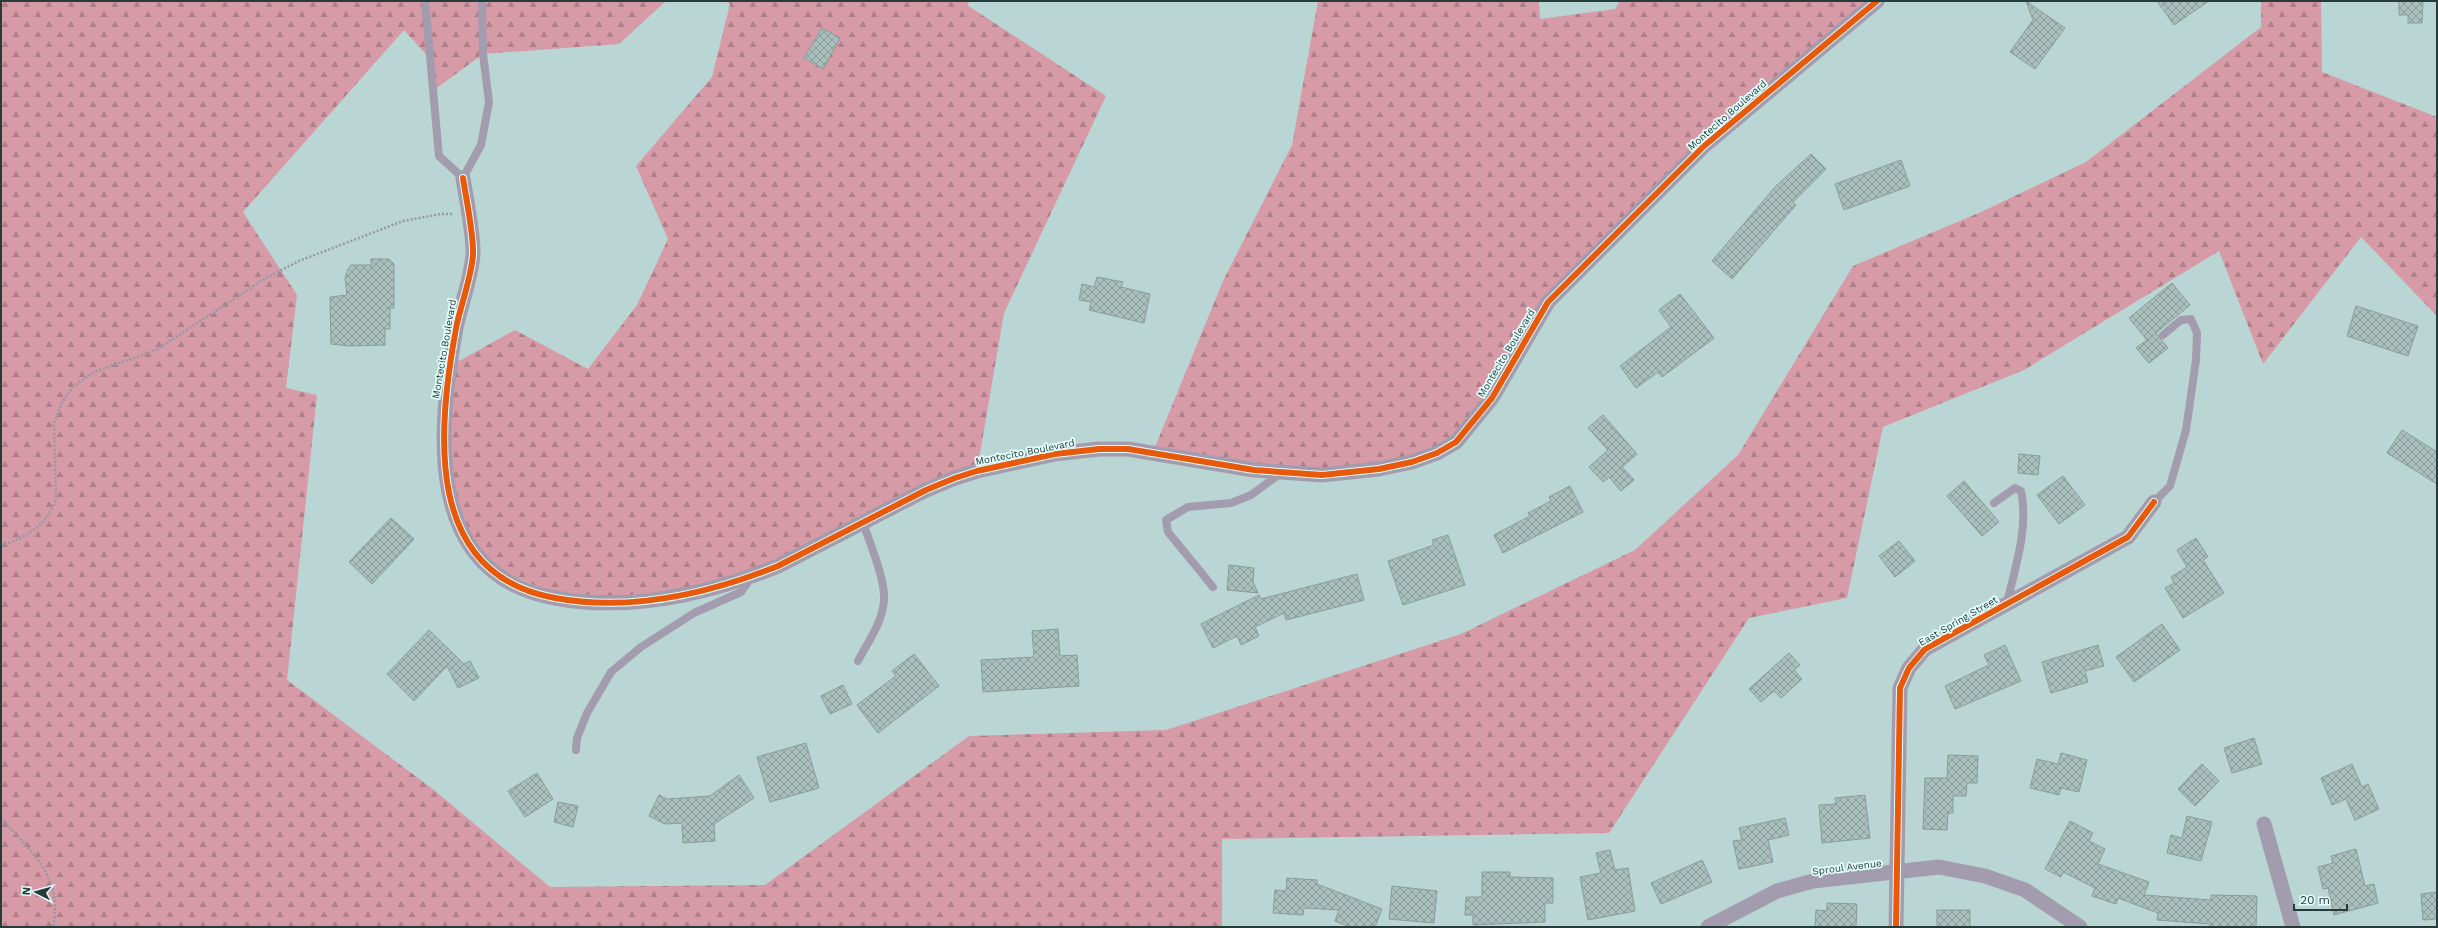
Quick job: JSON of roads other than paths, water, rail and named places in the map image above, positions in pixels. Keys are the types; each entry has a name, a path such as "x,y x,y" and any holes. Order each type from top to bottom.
{"street":[{"name":"Montecito Boulevard","path":"463,178 473,254 450,366 445,406 444,453 448,488 458,523 469,546 484,564 495,574 524,590 542,595 593,603 612,604 665,598 720,586 752,576 863,523 926,490 956,478 977,471 1062,453 1099,449 1128,449 1281,473 1322,475 1379,469 1412,462 1437,453 1456,442 1492,398 1548,302 1704,146 1877,1"},
{"name":"East Spring Street","path":"1896,927 1900,688 1909,668 1925,649 2128,537 2154,502"},
{"path":"2264,824 2293,927"},
{"name":"Sproul Avenue","path":"1708,927 1777,891 1813,881 1939,867 1985,876 2024,890 2080,927"}],"lane":[{"path":"425,1 439,156 463,178 481,145 488,102 483,54 482,1"},
{"path":"2154,502 2170,486 2174,477 2186,430 2196,360 2198,333 2191,319 2181,320 2162,335"},
{"path":"1213,587 1168,532 1166,520 1188,507 1231,503 1251,495 1281,473"},
{"path":"1994,503 2015,488 2021,491 2024,502 2019,546 2006,604"},
{"path":"858,661 876,629 884,601 877,565 863,523"},
{"path":"576,750 577,738 587,713 611,672 641,647 694,613 741,592 752,576"}]}
